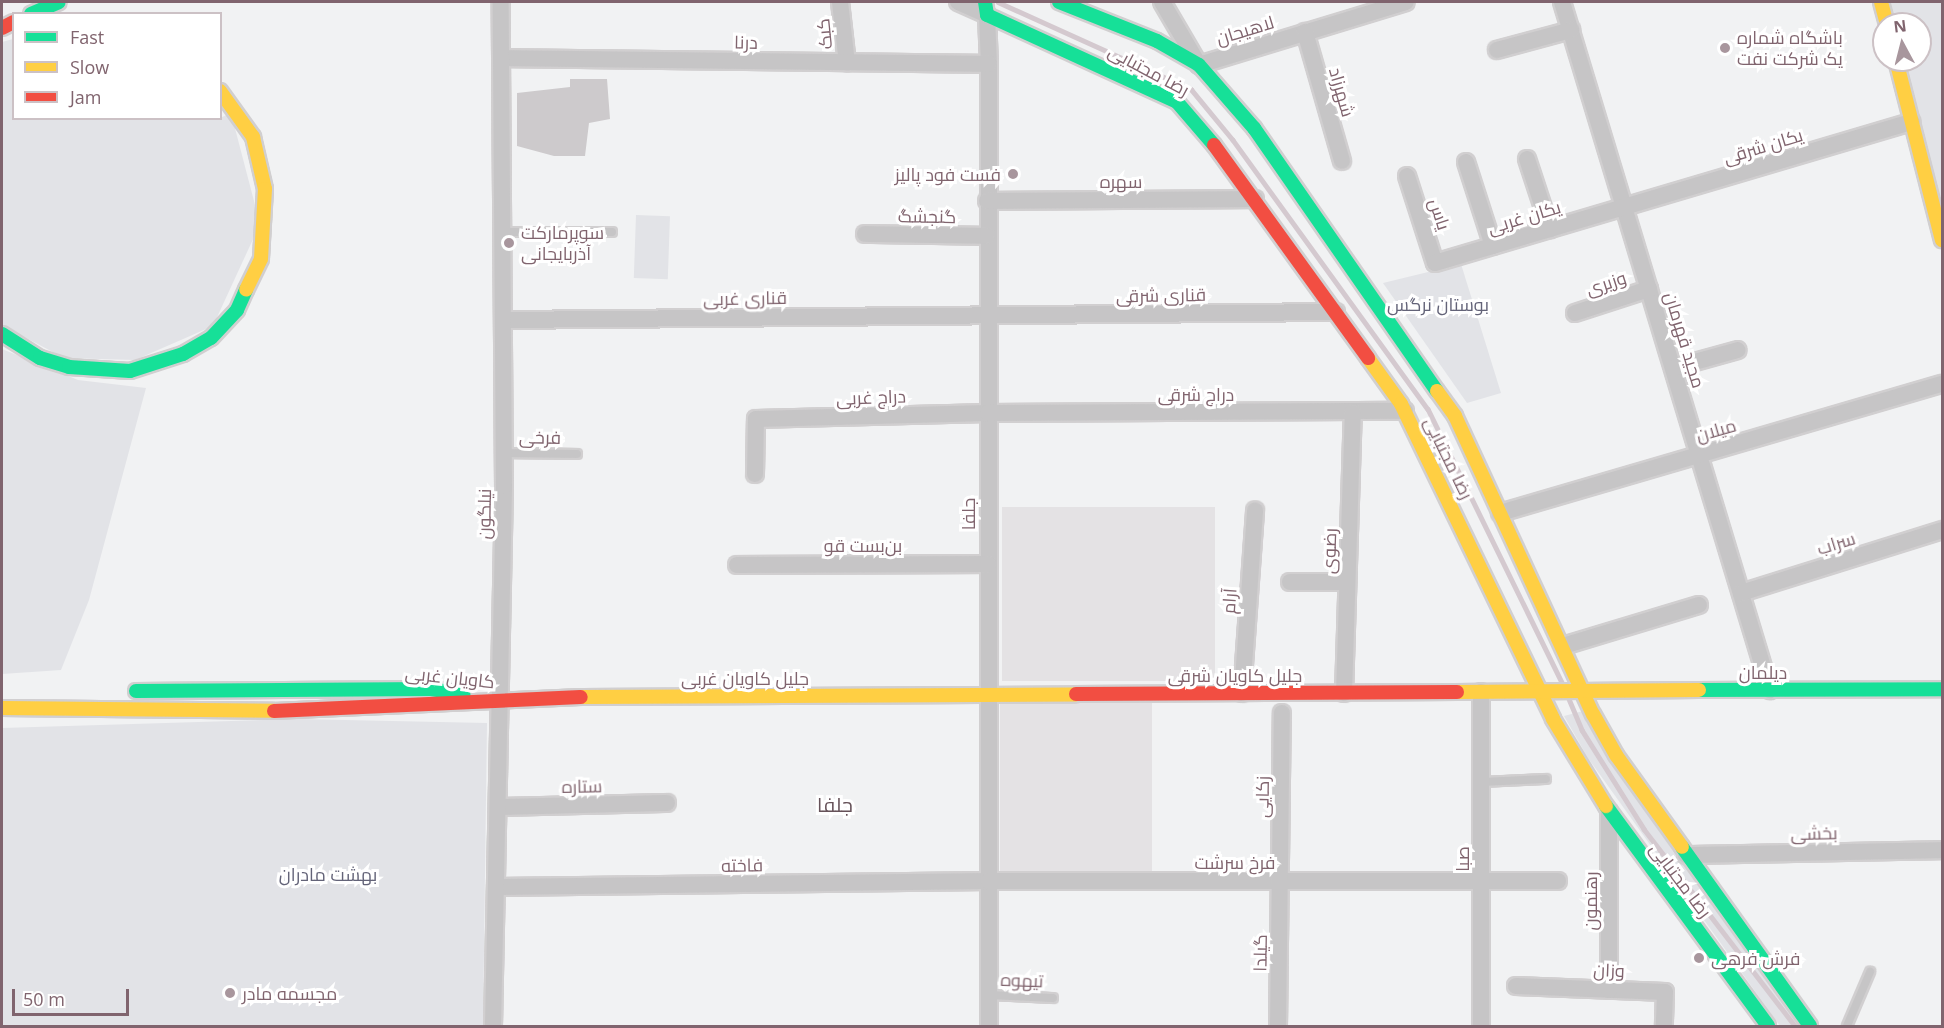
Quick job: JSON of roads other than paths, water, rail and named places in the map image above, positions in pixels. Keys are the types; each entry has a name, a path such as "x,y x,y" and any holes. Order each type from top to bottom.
{"main road":[{"path":"36,12 59,2"},
{"name":"رضا مجتبایی","path":"1059,2 1156,41 1198,65 1254,128 1433,381 1455,416 1583,691 1616,754 1810,1026"},
{"name":"رضا مجتبایی","path":"986,8 1177,102 1192,115 1255,199 1405,411 1569,749 1609,812 1768,1026"},
{"path":"1899,72 1942,240"},
{"path":"2,334 40,358 69,367 130,371 183,354 212,338 237,310 261,259 265,189 253,137 222,94"},
{"name":"دیلمان","path":"1540,692 1942,688"},
{"name":"کاویان غربی","path":"124,691 431,689 501,700"},
{"name":"جلیل کاویان شرقی","path":"988,695 1540,692"},
{"name":"جلیل کاویان غربی","path":"501,700 988,695"},
{"name":"کاویان غربی","path":"3,708 294,711 501,700"}],"street":[{"name":"نیلگون","path":"493,1026 501,700 503,453 501,2"},
{"name":"کبک","path":"840,2 847,63"},
{"path":"958,2 986,8"},
{"path":"1162,2 1198,65"},
{"name":"لاهیجان","path":"1198,65 1406,2"},
{"name":"مجید قهرمان","path":"1562,2 1770,690"},
{"name":"جلفا","path":"986,8 989,64 987,201 989,1026"},
{"path":"1497,50 1571,30"},
{"name":"شهرزاد","path":"1305,32 1342,161"},
{"name":"درنا","path":"502,58 989,64"},
{"name":"یکان شرقی","path":"1624,207 1912,122"},
{"path":"1527,159 1550,229"},
{"path":"1466,162 1492,246"},
{"name":"یاس","path":"1407,176 1436,263"},
{"name":"سهره","path":"987,201 1255,199"},
{"name":"یکان غربی","path":"1436,263 1624,207"},
{"name":"گنجشگ","path":"865,234 987,236"},
{"name":"وزیری","path":"1575,313 1649,289"},
{"name":"قناری شرقی","path":"988,316 1336,312"},
{"name":"قناری غربی","path":"503,320 988,316"},
{"path":"1673,368 1738,350"},
{"name":"میلان","path":"1500,513 1942,384"},
{"name":"دراج شرقی","path":"988,413 1405,411"},
{"name":"رضوی","path":"1344,693 1353,412"},
{"name":"دراج غربی","path":"755,474 756,419 988,413"},
{"name":"آرام","path":"1242,693 1255,510"},
{"name":"سراب","path":"1741,593 1942,530"},
{"name":"بن‌بست قو","path":"738,565 988,564"},
{"path":"1290,582 1347,582"},
{"path":"1563,646 1699,605"},
{"name":"صبا","path":"1481,692 1481,1026"},
{"name":"زکایی","path":"1280,881 1282,713"},
{"name":"ستاره","path":"498,807 667,803"},
{"name":"رهنمون","path":"1609,812 1609,990"},
{"name":"بخشی","path":"1686,855 1942,850"},
{"name":"فرخ سرشت","path":"989,881 1558,881"},
{"name":"فاخته","path":"496,887 989,881"},
{"name":"گیلدا","path":"1278,1026 1280,881"},
{"name":"وزان","path":"1516,986 1665,992 1664,1026"}],"lane":[{"path":"502,232 612,232"},
{"name":"فرخی","path":"503,453 577,454"},
{"path":"1481,782 1546,779"},
{"path":"1847,1026 1870,972"},
{"name":"تیهوه","path":"989,995 1053,998"}],"waterway":[{"path":"998,2 1191,89 1233,140 1428,409 1562,683"},
{"path":"1569,699 1582,730 1644,829 1795,1026"}],"place":[{"name":"باشگاه شماره یک شرکت نفت","path":"1725,48"},
{"name":"فست فود پالیز","path":"1013,174"},
{"name":"سوپرمارکت آذربایجانی","path":"509,243"},
{"name":"فرش فرهی","path":"1699,958"},
{"name":"مجسمه مادر","path":"230,993"}],"district":[{"name":"جلفا","path":"835,804"}],"park label":[{"name":"بوستان نرگس","path":"1438,304"},
{"name":"بهشت مادران","path":"328,874"}]}
